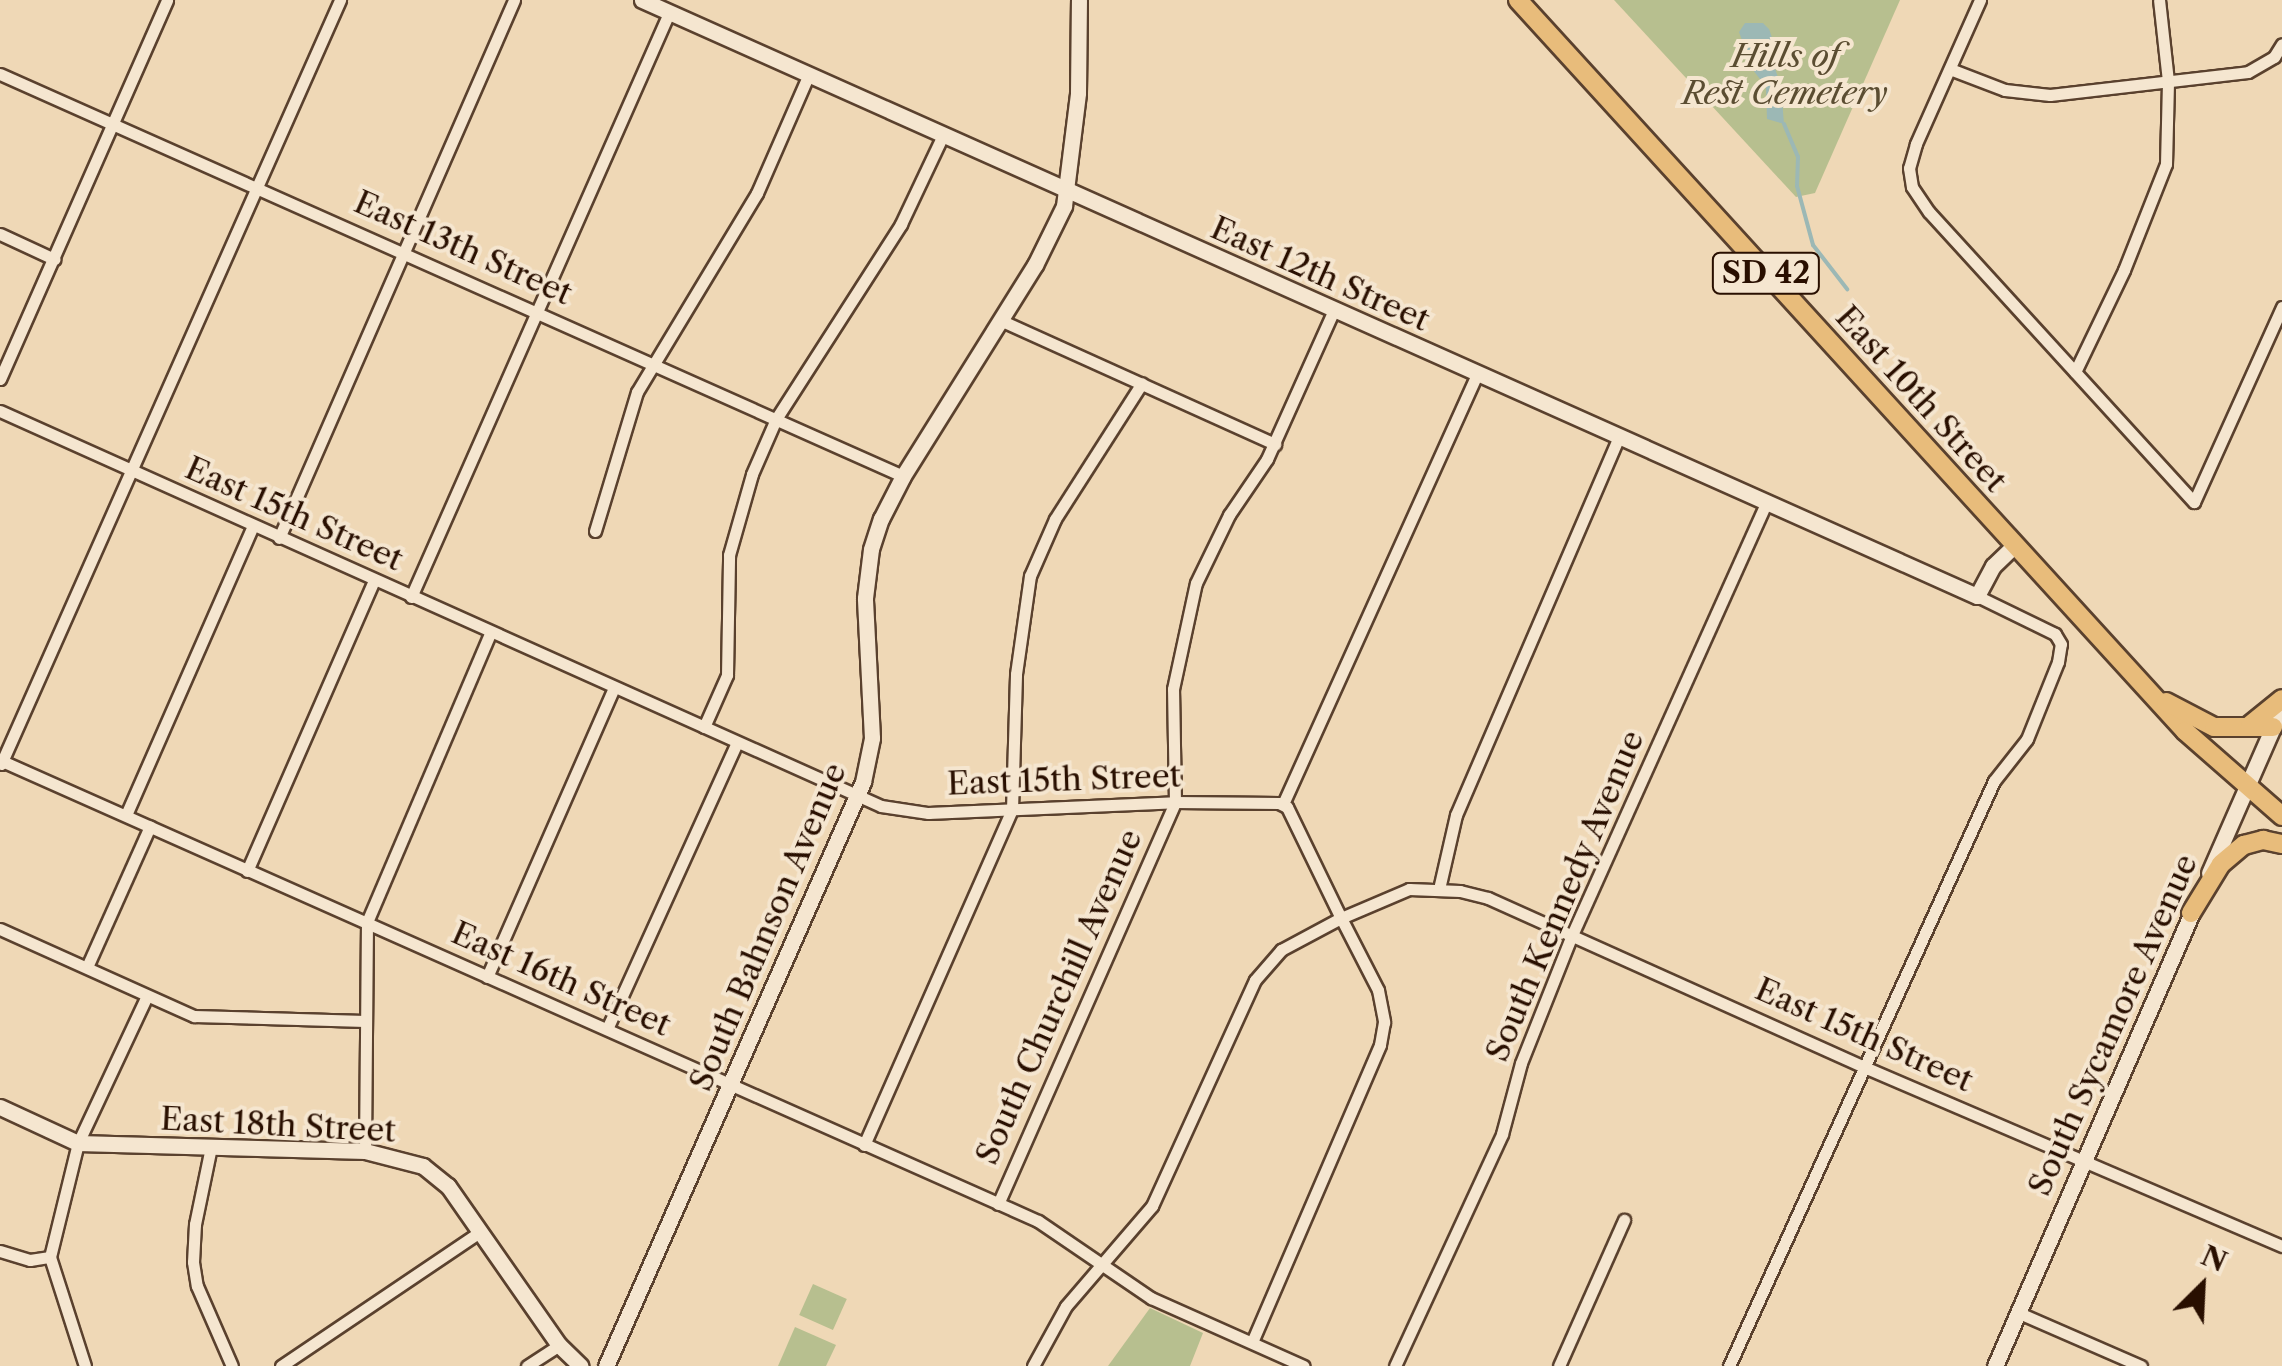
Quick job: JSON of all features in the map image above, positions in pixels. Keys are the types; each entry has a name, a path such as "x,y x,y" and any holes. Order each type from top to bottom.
{"main road":[{"name":"East 10th Street","path":"1518,0 2148,692 2247,788"},
{"path":"2148,692 2214,726 2278,729"},
{"path":"2249,726 2282,703"},
{"name":"SD 42","path":"2247,788 2282,816"},
{"path":"2191,913 2222,864 2244,846 2263,840 2282,844"}],"street":[{"path":"0,379 167,0"},
{"path":"1,763 340,0"},
{"path":"279,538 514,0"},
{"name":"South Bahnson Avenue","path":"606,1366 857,795 872,738 865,638 868,565 881,520 902,476 1045,247 1068,190 1080,72 1079,0"},
{"path":"1980,0 1912,156 1912,187 1928,212 2194,502 2282,306"},
{"path":"2075,372 2124,270 2166,164 2168,80 2160,0"},
{"name":"East 12th Street","path":"645,1 2044,626 2061,644 2028,739 1994,781 1862,1066"},
{"path":"411,597 669,13"},
{"path":"1950,69 2005,90 2030,94 2248,72 2274,57 2282,44"},
{"name":"East 13th Street","path":"0,74 902,476"},
{"path":"596,530 624,422 651,362 757,193 809,74"},
{"path":"704,727 727,675 728,555 740,503 776,419 901,224 943,134"},
{"path":"0,234 54,259"},
{"name":"South Churchill Avenue","path":"998,1204 1175,802 1173,689 1187,612 1214,542 1275,444 1334,310"},
{"path":"1000,320 1275,444"},
{"path":"1252,1342 1380,1045 1384,1022 1378,990 1283,804 1477,374"},
{"path":"864,1145 1012,810 1016,674 1030,576 1054,519 1142,383"},
{"name":"East 15th Street","path":"0,411 490,634 882,806 928,813 1175,802 1283,804"},
{"path":"1440,889 1456,816 1619,437"},
{"name":"South Kennedy Avenue","path":"1395,1366 1502,1134 1521,1063 1572,935 1766,503"},
{"path":"126,816 253,526"},
{"path":"1977,596 1993,566 2014,546"},
{"path":"247,871 374,580"},
{"path":"365,1151 368,922 490,634"},
{"path":"487,977 614,688"},
{"name":"South Sycamore Avenue","path":"1995,1366 2191,913 2278,729 2282,703"},
{"path":"607,1030 737,742"},
{"name":"East 16th Street","path":"1,763 368,922 998,1204 1063,1235 1151,1298 1304,1366"},
{"path":"87,967 150,826"},
{"name":"East 15th Street","path":"1033,1366 1052,1325 1152,1206 1255,980 1281,950 1392,893 1440,889 1488,898 1862,1066 2282,1246"},
{"path":"0,929 194,1016 365,1021"},
{"path":"85,1366 50,1257 78,1142 146,996"},
{"path":"1730,1366 1862,1066"},
{"name":"East 18th Street","path":"0,1108 78,1142 365,1151 408,1160 436,1175 559,1345 581,1366"},
{"path":"211,1147 195,1224 193,1262 197,1286 232,1366"},
{"path":"1558,1366 1624,1220"},
{"path":"281,1366 480,1231"},
{"path":"0,1251 30,1260 50,1257"},
{"path":"2019,1313 2140,1366"},
{"path":"527,1366 559,1345"}],"green space":[{"name":"Hills of Rest Cemetery","path":"1614,0 1900,0 1815,193 1796,197"},
{"path":"813,1284 847,1299 833,1330 799,1315"},
{"path":"1150,1308 1203,1333 1190,1366 1108,1366"},
{"path":"795,1327 836,1345 826,1366 778,1366"}],"water":[{"path":"1745,23 1763,23 1769,29 1776,49 1772,59 1781,87 1784,124 1767,119 1766,87 1753,70 1739,32"}],"waterway":[{"path":"1784,124 1798,157 1797,186 1813,245 1847,289"}]}
